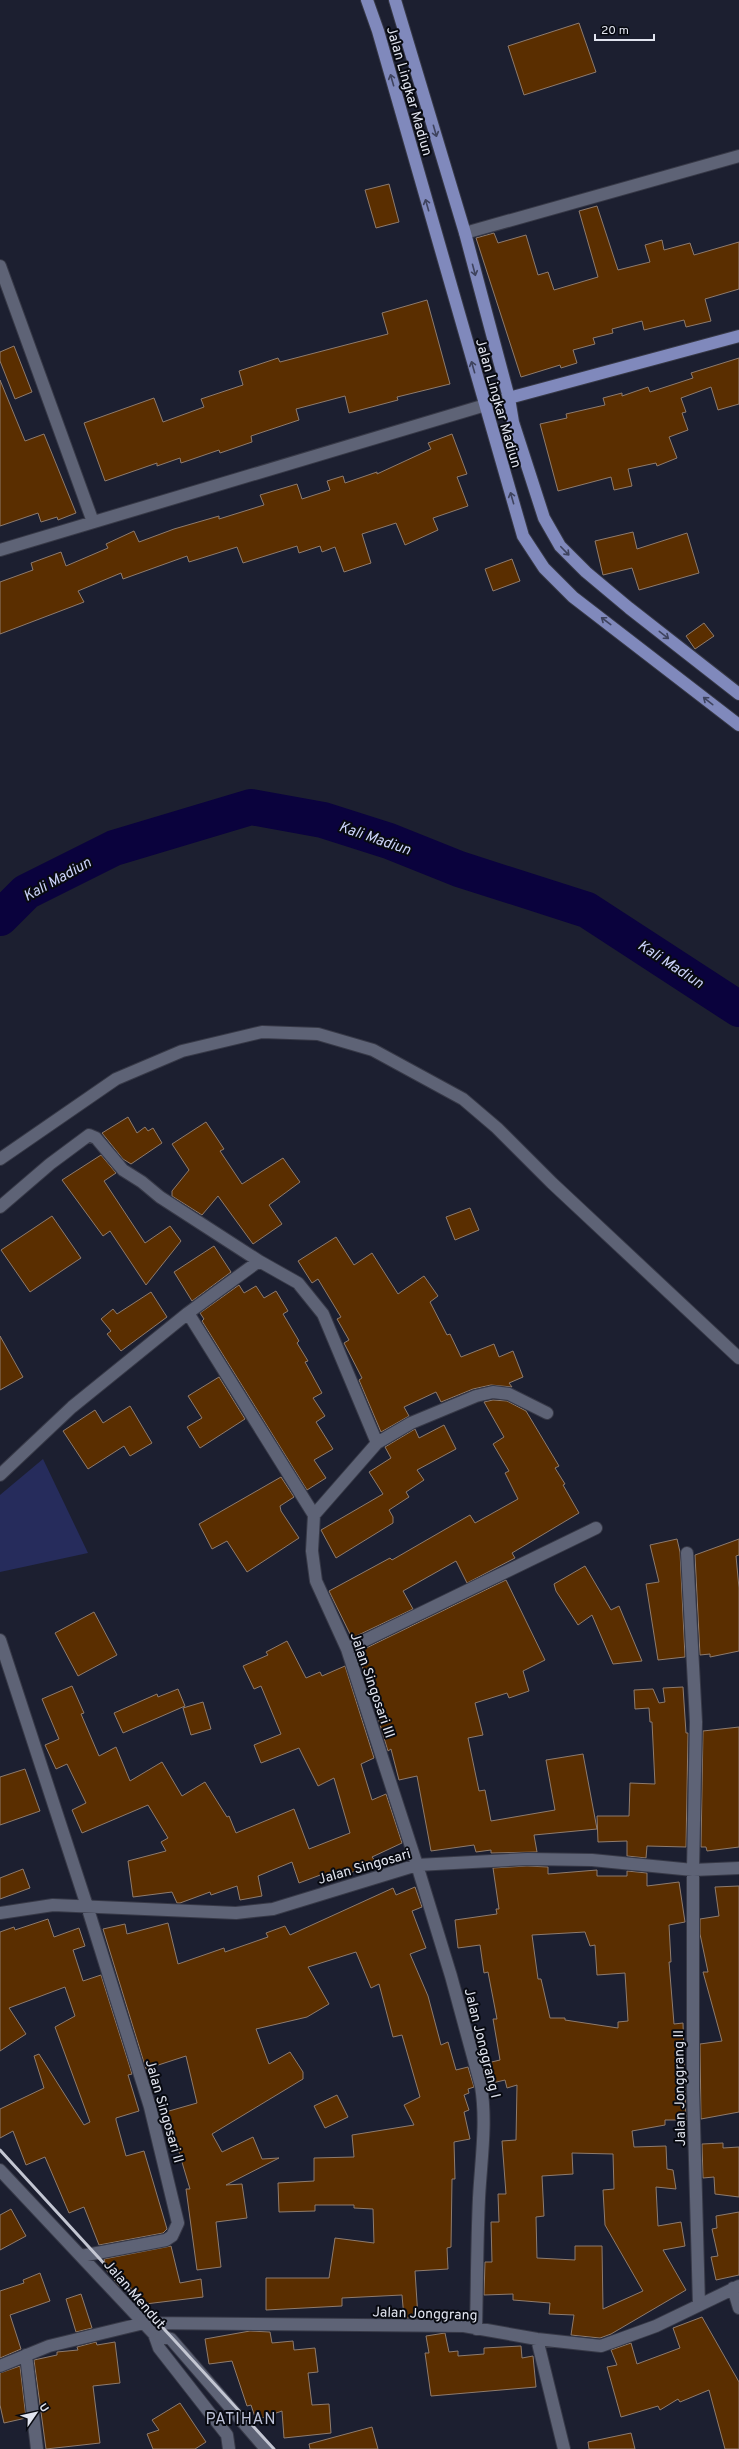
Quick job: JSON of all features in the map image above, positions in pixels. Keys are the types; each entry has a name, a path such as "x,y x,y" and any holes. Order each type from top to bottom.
{"main road":[{"name":"Jalan Lingkar Madiun","path":"366,0 378,31 483,404 523,536 544,568 573,597 739,725"},
{"name":"Jalan Lingkar Madiun","path":"395,0 464,233 509,398 513,422 544,518 560,546 586,572 739,694"},
{"path":"509,398 739,336"}],"street":[{"path":"464,233 739,156"},
{"path":"0,266 93,522"},
{"path":"0,550 483,404 509,398"},
{"path":"0,1159 116,1079 182,1051 262,1032 318,1034 373,1050 463,1099 497,1128 552,1183 739,1358"},
{"path":"0,1207 50,1164 89,1135 96,1138 123,1170 178,1210 259,1261 298,1283 324,1314 377,1443"},
{"path":"0,1475 72,1407 188,1314 259,1261"},
{"path":"188,1314 314,1515 377,1443 411,1423 476,1396 493,1392 509,1394 547,1414"},
{"name":"Jalan Singosari III","path":"314,1515 313,1572 347,1649 417,1865"},
{"path":"347,1649 596,1528"},
{"name":"Jalan Jonggrang II","path":"687,1553 696,1722 693,1870 693,2088 699,2305"},
{"name":"Jalan Singosari II","path":"0,1640 88,1906 123,2025 150,2107 178,2223 172,2236 166,2240 81,2256"},
{"name":"Jalan Singosari","path":"0,1913 53,1905 236,1913 251,1912 273,1909 417,1865 527,1858 592,1860 693,1870 739,1868"},
{"name":"Jalan Jonggrang I","path":"417,1865 451,1976 484,2101 476,2329"},
{"name":"Jalan Mendut","path":"0,2170 154,2334 159,2348 227,2435 229,2449"},
{"path":"736,2287 739,2308"},
{"name":"Jalan Jonggrang","path":"0,2366 49,2346 144,2323 464,2326 537,2340 607,2345 656,2326 736,2287"},
{"path":"154,2334 170,2339 266,2449"},
{"path":"537,2340 564,2449"},
{"path":"26,2355 37,2449"},
{"path":"195,2393 210,2384"},
{"path":"227,2435 248,2428"}],"shaded area":[{"path":"43,1459 88,1553 0,1572 0,1495"}],"building":[{"path":"579,23 596,72 524,95 508,46"},
{"path":"389,184 399,222 376,228 365,190"},
{"path":"597,206 618,270 650,262 645,245 662,240 664,250 690,243 694,255 739,242 739,289 705,299 711,321 686,327 684,320 644,330 642,321 612,329 613,333 593,338 595,344 573,350 577,363 561,368 560,365 521,377 476,238 494,233 498,243 526,235 538,275 548,272 554,290 598,277 579,211"},
{"path":"427,300 450,384 397,397 398,400 349,413 345,396 296,409 299,420 251,436 252,442 220,453 219,450 181,463 180,458 157,466 157,463 105,481 84,423 154,398 163,422 204,407 201,399 243,385 239,371 278,358 280,362 388,334 382,313"},
{"path":"14,346 32,392 15,399 0,361 0,352"},
{"path":"739,358 739,404 718,410 711,387 681,398 686,412 682,413 688,430 669,437 677,458 657,466 656,463 628,469 632,486 614,490 611,477 558,491 540,424 567,418 566,414 605,405 603,398 622,393 622,396 648,387 650,392 693,378 691,373"},
{"path":"0,380 25,441 44,434 76,513 58,520 57,517 41,522 38,513 0,526"},
{"path":"452,434 467,474 457,477 468,506 433,518 438,530 405,545 396,523 362,534 371,563 344,572 335,547 322,552 320,546 299,553 297,546 243,563 237,547 189,562 187,556 123,579 121,573 78,591 84,602 0,634 0,582 33,570 31,563 61,552 66,566 108,548 106,544 134,531 139,542 174,529 219,516 219,519 264,505 260,495 297,484 302,499 330,490 327,481 343,476 345,483 377,472 377,474 431,449 428,443"},
{"path":"633,532 637,549 687,533 699,573 639,590 632,568 603,575 595,541"},
{"path":"512,559 520,581 493,591 485,569"},
{"path":"704,623 714,636 695,649 686,636"},
{"path":"128,1117 137,1133 145,1127 148,1131 153,1128 162,1143 131,1164 123,1159 102,1133"},
{"path":"206,1122 224,1149 220,1151 242,1184 283,1158 300,1182 269,1205 282,1224 253,1244 218,1196 202,1215 172,1196 172,1191 189,1170 172,1144"},
{"path":"101,1155 116,1173 104,1181 145,1243 170,1226 181,1241 146,1285 110,1231 103,1236 62,1180"},
{"path":"470,1208 479,1230 455,1240 446,1217"},
{"path":"52,1216 81,1258 30,1292 1,1250"},
{"path":"336,1237 354,1265 372,1253 398,1294 424,1276 438,1296 430,1302 447,1335 450,1334 461,1357 494,1344 499,1357 513,1351 523,1377 509,1383 512,1387 491,1385 473,1389 441,1402 436,1392 404,1407 409,1416 381,1432 359,1380 362,1378 344,1343 349,1340 337,1319 341,1317 318,1279 312,1283 298,1261"},
{"path":"214,1246 231,1272 192,1301 174,1272"},
{"path":"239,1285 244,1293 256,1286 264,1298 276,1291 288,1311 283,1314 299,1341 297,1343 308,1361 305,1362 322,1393 313,1398 325,1416 316,1422 333,1449 314,1460 326,1478 307,1490 202,1321 204,1319 200,1313"},
{"path":"151,1292 167,1317 121,1351 107,1334 111,1331 101,1319 113,1309 117,1314"},
{"path":"0,1336 23,1377 0,1390"},
{"path":"219,1377 245,1419 200,1448 187,1427 202,1418 188,1396"},
{"path":"493,1400 507,1401 526,1411 559,1466 555,1468 565,1484 563,1485 579,1513 512,1553 515,1558 467,1583 456,1561 403,1591 413,1609 352,1638 329,1591 390,1558 392,1560 470,1515 475,1523 518,1499 505,1473 509,1471 493,1444 504,1437 484,1402"},
{"path":"130,1406 152,1443 130,1456 124,1446 88,1469 63,1431 95,1410 103,1423"},
{"path":"444,1425 456,1449 417,1470 424,1480 406,1492 409,1497 389,1510 393,1517 393,1523 336,1558 321,1530 383,1494 369,1472 391,1458 385,1447 415,1429 419,1438"},
{"path":"281,1477 294,1497 280,1506 281,1511 299,1538 247,1572 227,1541 212,1549 199,1524"},
{"path":"677,1539 680,1552 685,1657 658,1660 646,1584 659,1582 650,1545"},
{"path":"739,1539 739,1555 736,1556 739,1588 739,1651 710,1657 710,1654 700,1655 695,1555"},
{"path":"585,1566 611,1610 619,1606 642,1661 613,1664 592,1615 578,1625 556,1591 554,1584"},
{"path":"506,1580 545,1660 523,1671 529,1691 509,1698 507,1693 475,1703 483,1735 468,1738 479,1791 485,1790 491,1821 555,1810 546,1760 583,1754 597,1829 534,1835 537,1852 491,1853 491,1850 476,1852 474,1845 431,1851 417,1776 399,1780 391,1749 388,1751 358,1652"},
{"path":"94,1612 117,1655 78,1676 55,1633"},
{"path":"287,1641 306,1678 320,1672 322,1676 345,1666 374,1758 361,1764 372,1800 386,1794 402,1843 372,1857 376,1862 357,1874 355,1871 326,1882 323,1874 299,1883 292,1862 258,1876 262,1896 240,1900 237,1886 211,1895 210,1892 180,1903 177,1903 172,1892 133,1897 128,1861 166,1851 161,1842 168,1838 148,1805 82,1833 72,1810 86,1803 67,1764 56,1769 45,1745 59,1739 42,1699 72,1686 84,1713 81,1714 99,1756 116,1747 130,1781 162,1762 182,1796 205,1782 227,1817 229,1816 236,1833 294,1809 309,1849 350,1833 334,1778 318,1786 299,1748 261,1763 254,1745 281,1734 261,1686 254,1689 243,1666 268,1655 266,1652"},
{"path":"683,1687 686,1733 688,1733 686,1847 647,1846 646,1858 627,1856 627,1841 598,1842 597,1816 629,1816 630,1783 655,1784 652,1722 650,1722 649,1708 635,1709 634,1690 653,1689 659,1703 665,1702 663,1688"},
{"path":"178,1689 185,1706 123,1733 114,1713 157,1694 158,1697"},
{"path":"203,1702 211,1729 191,1735 183,1708"},
{"path":"739,1727 739,1847 707,1851 706,1847 701,1847 703,1731"},
{"path":"25,1769 40,1811 0,1825 0,1777"},
{"path":"527,1866 548,1867 548,1874 597,1870 597,1876 627,1876 627,1871 647,1873 647,1886 679,1882 685,1922 669,1925 671,1962 669,1962 674,2024 683,2023 686,2120 665,2120 665,2125 632,2131 634,2147 666,2146 667,2169 673,2170 676,2189 656,2187 658,2226 681,2222 685,2246 663,2250 686,2290 611,2334 600,2338 571,2335 574,2315 549,2314 550,2303 513,2300 513,2294 484,2295 485,2262 492,2262 491,2222 499,2222 498,2194 506,2194 502,2141 516,2140 517,2085 507,2088 505,2080 488,2084 483,2064 500,2060 493,2019 497,2019 488,1972 484,1973 480,1945 458,1948 455,1920 497,1914 496,1909 499,1909 493,1868","holes":["585,1932 590,1946 595,1945 597,1975 625,1973 628,2021 618,2022 618,2028 565,2020 565,2018 550,2018 541,1979 538,1979 532,1935","572,2153 613,2154 614,2189 603,2190 605,2225 643,2291 603,2309 602,2246 575,2246 575,2260 537,2258 536,2217 544,2216 542,2176 573,2174"]},
{"path":"23,1869 30,1888 0,1899 0,1878"},
{"path":"739,1886 739,2112 701,2119 700,2044 722,2041 703,1972 708,1972 700,1934 700,1919 719,1916 715,1887"},
{"path":"415,1887 422,1907 412,1911 426,1948 410,1954 428,1996 441,2045 448,2042 456,2070 468,2067 474,2087 468,2089 469,2093 464,2095 469,2110 464,2112 470,2139 454,2142 455,2179 452,2179 451,2247 447,2248 448,2269 415,2271 418,2318 404,2318 402,2295 342,2298 342,2306 266,2310 266,2278 329,2278 335,2238 374,2243 373,2209 354,2208 354,2205 315,2205 315,2211 279,2212 278,2183 314,2181 314,2158 354,2157 352,2135 414,2125 404,2105 420,2097 402,2035 393,2037 379,1984 371,1988 356,1952 308,1967 329,2004 307,2017 256,2029 269,2064 290,2052 303,2072 303,2079 212,2134 222,2152 253,2137 262,2159 279,2158 226,2185 242,2184 247,2218 216,2222 221,2267 197,2270 186,2189 190,2189 173,2132 168,2133 162,2113 197,2103 186,2056 146,2069 103,1929 125,1924 127,1934 168,1923 178,1964 224,1948 225,1952 268,1937 266,1933 285,1926 290,1935 393,1888 396,1895"},
{"path":"48,1919 54,1937 79,1928 85,1946 73,1950 83,1981 101,1975 132,2074 128,2075 139,2111 116,2118 116,2120 126,2156 144,2151 167,2229 163,2233 99,2245 84,2207 69,2213 45,2157 26,2165 13,2131 0,2138 0,2109 44,2088 34,2056 39,2054 84,2125 90,2122 55,2027 75,2016 65,1987 9,2008 26,2034 0,2051 0,1932 14,1927 15,1930"},
{"path":"337,2095 348,2117 325,2128 314,2106"},
{"path":"723,2143 723,2148 739,2147 739,2197 715,2194 714,2177 703,2178 702,2144"},
{"path":"11,2209 26,2236 0,2250 0,2215"},
{"path":"739,2212 739,2275 716,2280 711,2257 718,2256 712,2229 717,2228 716,2216"},
{"path":"171,2246 180,2283 201,2279 203,2297 137,2305 129,2283 119,2286 107,2271 104,2259"},
{"path":"40,2273 50,2301 10,2315 21,2349 0,2358 0,2291 24,2283 23,2280"},
{"path":"81,2294 92,2328 76,2332 66,2299"},
{"path":"702,2317 739,2382 739,2449 725,2449 709,2390 680,2402 678,2399 660,2410 658,2406 621,2417 607,2367 617,2365 611,2350 631,2343 637,2364 680,2348 673,2328"},
{"path":"250,2331 270,2332 272,2343 293,2341 294,2350 315,2348 318,2372 308,2373 312,2405 329,2404 331,2433 284,2438 282,2411 256,2420 251,2405 247,2406 232,2361 209,2364 205,2339"},
{"path":"445,2333 449,2352 458,2351 458,2356 484,2354 484,2348 521,2346 522,2358 533,2356 536,2387 431,2396 425,2353 429,2353 426,2336"},
{"path":"96,2342 97,2345 115,2342 120,2383 93,2386 100,2443 46,2449 34,2360 57,2355 57,2352 78,2350 77,2347"},
{"path":"20,2366 26,2418 4,2423 0,2405 0,2373"},
{"path":"180,2403 206,2442 195,2449 153,2449 147,2434 159,2430 152,2420"},
{"path":"372,2427 378,2449 310,2449 309,2444"},
{"path":"631,2433 635,2449 589,2449 588,2442"}],"waterway":[{"name":"Kali Madiun","path":"0,918 26,892 114,848 251,807 323,820 389,841 459,869 587,910 739,1009"}],"railway":[{"path":"0,2150 274,2449"}],"district":[{"name":"PATIHAN","path":"241,2418"}]}
